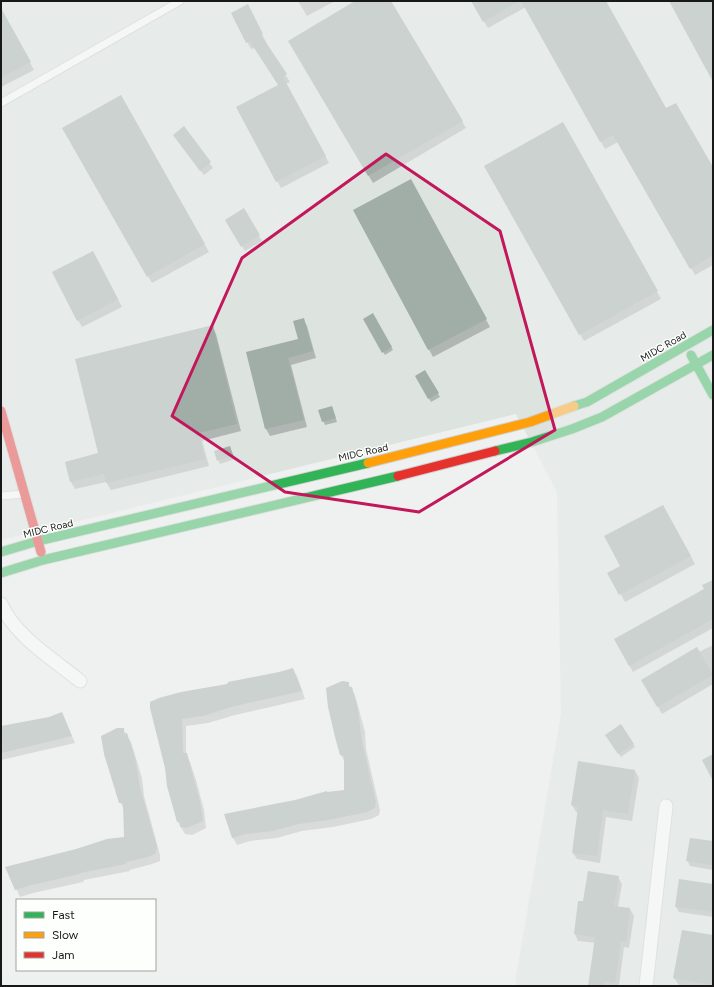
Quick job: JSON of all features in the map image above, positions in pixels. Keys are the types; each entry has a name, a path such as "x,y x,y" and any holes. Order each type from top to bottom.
{"main road":[{"name":"MIDC Road","path":"1,552 38,541 409,453 530,422 587,402 713,330"},
{"path":"686,345 713,395"},
{"path":"1,572 43,560 414,472 532,442 572,429 602,417 713,354"},
{"path":"2,414 9,451 24,494 43,560"}],"street":[{"path":"1,604 5,613 20,632 80,681"},
{"path":"646,986 666,806"}],"lane":[{"path":"1,103 180,1"},
{"path":"1,496 24,494"}],"highlighted area":[{"path":"386,154 500,231 555,430 419,512 285,492 172,416 242,258"}],"shaded area":[{"path":"1,1 713,1 713,986 516,986 516,977 561,714 557,492 516,414 1,540"}],"building":[{"path":"355,1 391,1 463,121 368,176 288,41"},
{"path":"471,1 519,1 483,22"},
{"path":"521,1 606,1 666,108 676,103 713,167 713,255 690,269 613,135 600,142"},
{"path":"669,1 713,1 713,82"},
{"path":"248,4 263,34 261,35 287,74 283,77 326,156 276,182 236,107 278,85 250,41 246,43 231,13"},
{"path":"1,8 31,62 1,78"},
{"path":"121,95 205,244 147,277 62,128"},
{"path":"563,122 658,291 579,335 484,166"},
{"path":"184,126 211,162 200,171 173,135"},
{"path":"411,179 487,319 428,350 353,210"},
{"path":"244,208 260,235 241,247 225,220"},
{"path":"93,251 118,299 77,321 52,272"},
{"path":"373,313 392,347 382,353 363,319"},
{"path":"304,318 313,351 288,358 304,420 265,429 246,352 298,339 293,321"},
{"path":"213,325 237,424 199,433 205,459 106,483 104,474 70,482 65,462 98,453 75,359"},
{"path":"425,370 439,393 428,399 415,376"},
{"path":"332,406 336,418 322,422 318,410"},
{"path":"230,446 233,456 217,461 214,451"},
{"path":"663,505 691,556 619,595 607,573 620,566 604,536"},
{"path":"713,580 713,619 629,666 614,639 704,589 702,585"},
{"path":"697,647 713,675 657,707 641,680"},
{"path":"293,668 302,691 231,707 203,716 182,719 183,753 187,753 200,802 203,821 187,828 180,827 180,822 177,822 167,786 165,768 150,708 150,702 181,692 227,684 228,682"},
{"path":"342,681 349,682 349,687 352,687 358,710 362,741 376,802 375,808 367,812 329,820 298,824 273,831 246,834 232,838 224,814 295,800 327,791 344,790 344,756 340,755 335,737 328,707 326,688"},
{"path":"62,712 72,736 1,753 1,726 49,717"},
{"path":"621,724 634,744 618,754 605,735"},
{"path":"117,728 124,728 124,734 127,733 135,758 140,787 157,847 156,853 148,857 126,862 126,864 80,873 15,890 5,867 76,849 107,839 124,837 123,803 119,803 104,754 101,736"},
{"path":"713,754 713,781 702,760"},
{"path":"578,761 635,770 628,814 603,810 597,856 572,853 578,807 571,805"},
{"path":"690,838 713,841 712,865 686,861"},
{"path":"588,871 619,876 614,906 630,908 626,942 621,941 615,983 604,981 604,986 588,986 595,937 574,934 578,901 583,901"},
{"path":"679,879 713,884 713,912 675,907"},
{"path":"682,930 713,935 713,985 673,978"}],"traffic: fast":[{"path":"574,406 587,402 713,330"},
{"path":"691,355 713,395"},
{"path":"495,451 532,442 572,429 602,417 713,355"},
{"path":"1,552 38,541 368,463"},
{"path":"1,573 43,560 398,476"}],"traffic: slow":[{"path":"368,463 530,422 574,406"}],"traffic: jam":[{"path":"1,411 41,552"},
{"path":"398,476 495,451"}]}
